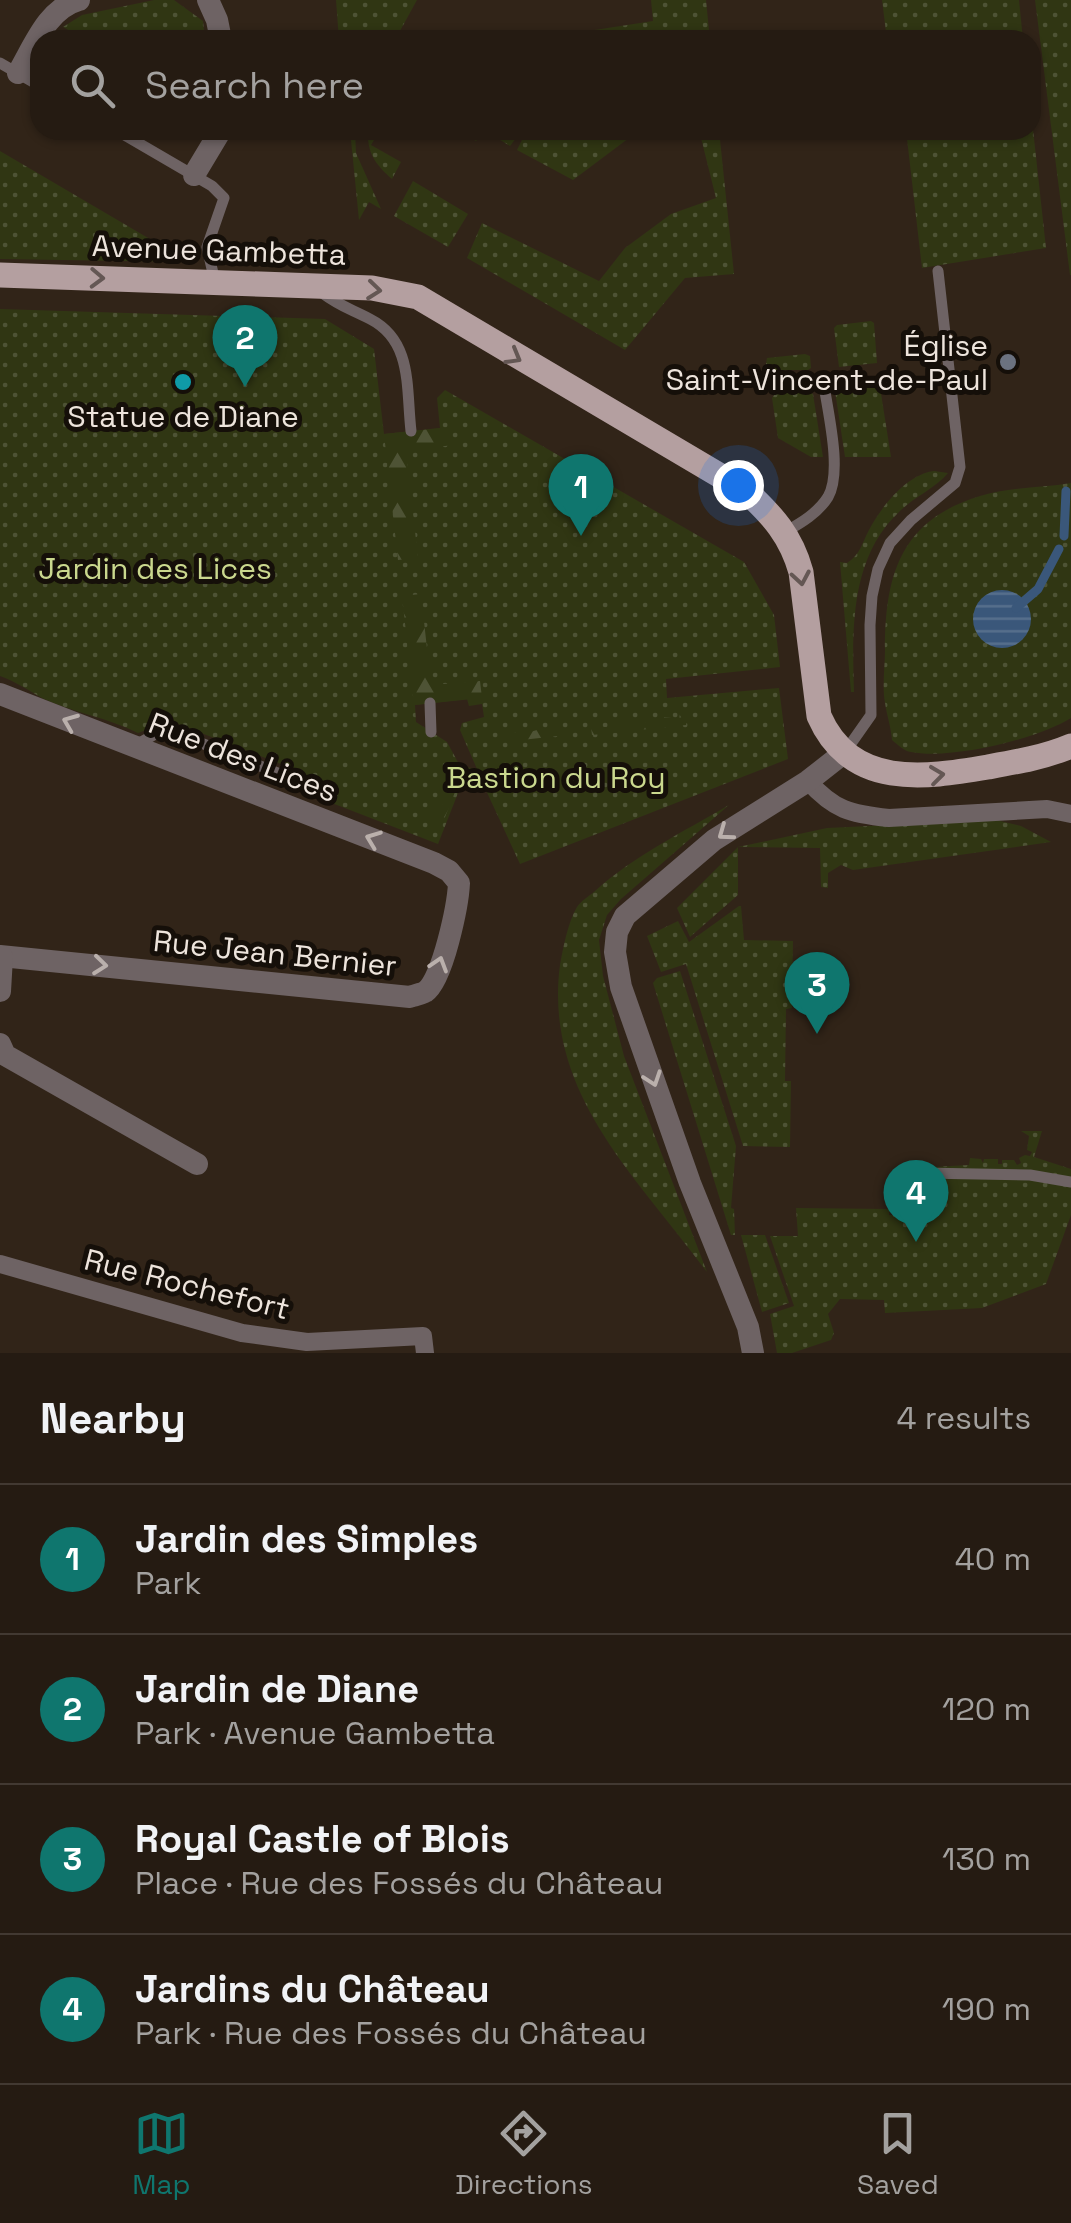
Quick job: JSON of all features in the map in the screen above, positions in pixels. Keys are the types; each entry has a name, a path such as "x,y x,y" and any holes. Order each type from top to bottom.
{"main road":[{"name":"Avenue Gambetta","path":"0,275 372,288 403,293 432,304 746,492 785,532"},
{"path":"785,532 801,572 819,716 827,735 844,752 888,774 915,777 1005,764 1071,746"}],"street":[{"path":"40,30 65,4 79,0"},
{"path":"208,0 220,30"},
{"path":"9,68 30,42"},
{"path":"194,175 215,140"},
{"name":"Rue des Lices","path":"0,694 434,863 459,883"},
{"path":"753,1353 748,1327 690,1183 621,987 615,952 617,932 625,916 714,840 808,780 844,752"},
{"path":"808,780 826,802 864,815 888,818 1032,809 1071,814"},
{"name":"Rue Jean Bernier","path":"1,956 410,996 425,992 435,980 458,902 459,883"},
{"path":"0,991 1,956"},
{"path":"0,1044 4,1055 197,1164"},
{"name":"Rue Rochefort","path":"0,1264 242,1333 286,1336 307,1342 424,1344"}],"lane":[{"path":"133,140 194,175 224,198 207,247 215,282"},
{"path":"844,752 871,715 870,626 878,569 890,543 955,483 958,458 938,271"},
{"path":"314,286 345,310 368,317 398,342 410,431"},
{"path":"785,532 818,509 832,486 834,457 824,379"},
{"path":"430,703 431,732"},
{"path":"133,746 160,732 173,732 283,775"},
{"path":"923,1173 1030,1175 1071,1182"}],"green space":[{"path":"154,0 174,0 203,21 204,30 63,27 82,15"},
{"path":"336,0 417,0 400,30 338,30"},
{"path":"651,0 706,0 709,30 594,30 653,21"},
{"path":"882,0 1019,0 1022,30 886,30"},
{"path":"1035,0 1071,0 1071,275 1041,30"},
{"path":"351,140 355,140 356,153 381,209 369,202 359,220"},
{"path":"369,140 374,140 371,145 401,162 392,179 373,158"},
{"path":"522,140 626,140 573,180 517,150"},
{"path":"702,140 720,140 734,274 685,278 625,350 467,258 482,223 599,281 625,248 671,214 716,198"},
{"path":"907,140 1034,140 1046,248 922,268"},
{"path":"0,151 189,262 0,259"},
{"path":"413,181 468,214 448,247 394,216"},
{"path":"0,309 325,319 374,349 384,434 440,428 437,398 445,390 744,562 774,615 780,667 666,679 667,698 779,688 788,759 520,864 484,786 462,783 438,844 280,783 286,766 178,724 167,722 138,733 54,703 0,676","holes":["467,699 469,706 482,704 484,717 462,723 460,730 477,769 460,766 447,742 416,722 415,705"]},
{"path":"871,321 877,363 839,367 834,328"},
{"path":"810,356 808,370 765,370 767,358"},
{"path":"876,383 880,387 891,457 845,457 835,391 839,387"},
{"path":"775,394 813,394 823,457 811,457 778,438 772,398"},
{"path":"451,427 453,445 406,451 418,558 398,560 384,434"},
{"path":"934,471 948,473 906,506 871,550 854,619 851,692 840,562 847,563 855,556 874,521 896,493 914,478"},
{"path":"1071,483 1071,718 994,746 928,754 903,749 892,740 885,703 886,623 894,574 915,535 953,506 980,496"},
{"path":"421,594 431,685 480,681 482,698 414,705 402,596"},
{"path":"689,713 686,725 592,735 591,727 615,727 617,723 645,719 646,723 650,719 663,722 664,717 679,719 680,714"},
{"path":"544,728 545,732 560,731 558,736 503,742 505,731 519,733 520,729 530,732"},
{"path":"451,785 457,787 441,827 433,824 427,814 433,808 439,812"},
{"path":"729,805 621,899 607,915 599,940 603,976 624,1056 707,1272 626,1167 581,1094 566,1054 559,1011 560,965 568,927 581,903 642,856"},
{"path":"996,820 1021,826 1051,842 853,870 841,865 828,873 828,888 821,887 820,848 738,847 827,828"},
{"path":"738,847 738,895 690,937 677,908"},
{"path":"739,906 744,940 793,941 792,1008 786,1009 785,1081 791,1081 790,1147 743,1146 686,964 661,972 647,936 678,921 689,942"},
{"path":"680,971 736,1146 731,1208 735,1235 731,1235 653,983"},
{"path":"1021,1131 1042,1131 1034,1157 1071,1169 1071,1215 1046,1284 982,1308 885,1313 884,1300 840,1299 828,1314 834,1333 831,1340 792,1353 777,1353 770,1314 794,1306 770,1236 798,1236 796,1208 889,1209 889,1215 895,1215 896,1169 969,1165 970,1158 981,1159 983,1163 984,1159 998,1159 998,1164 1014,1160 1017,1165 1021,1163 1019,1158 1032,1152 1027,1150 1029,1136"},
{"path":"741,1235 765,1235 789,1303 762,1312"}],"water":[{"path":"1002,590 1022,599 1031,619 1022,639 1002,648 982,639 973,619 982,599"}],"waterway":[{"path":"1064,536 1066,491"},
{"path":"1016,608 1038,589 1059,549"}],"place":[{"name":"Église Saint-Vincent-de-Paul","path":"1008,362"},
{"name":"Statue de Diane","path":"183,382"},
{"name":"Jardin de Diane","path":"245,387"},
{"name":"Jardin des Simples","path":"581,536"},
{"name":"Royal Castle of Blois","path":"817,1034"},
{"name":"Jardins du Château","path":"916,1242"}],"park label":[{"name":"Jardin des Lices","path":"155,568"},
{"name":"Bastion du Roy","path":"556,777"}]}
